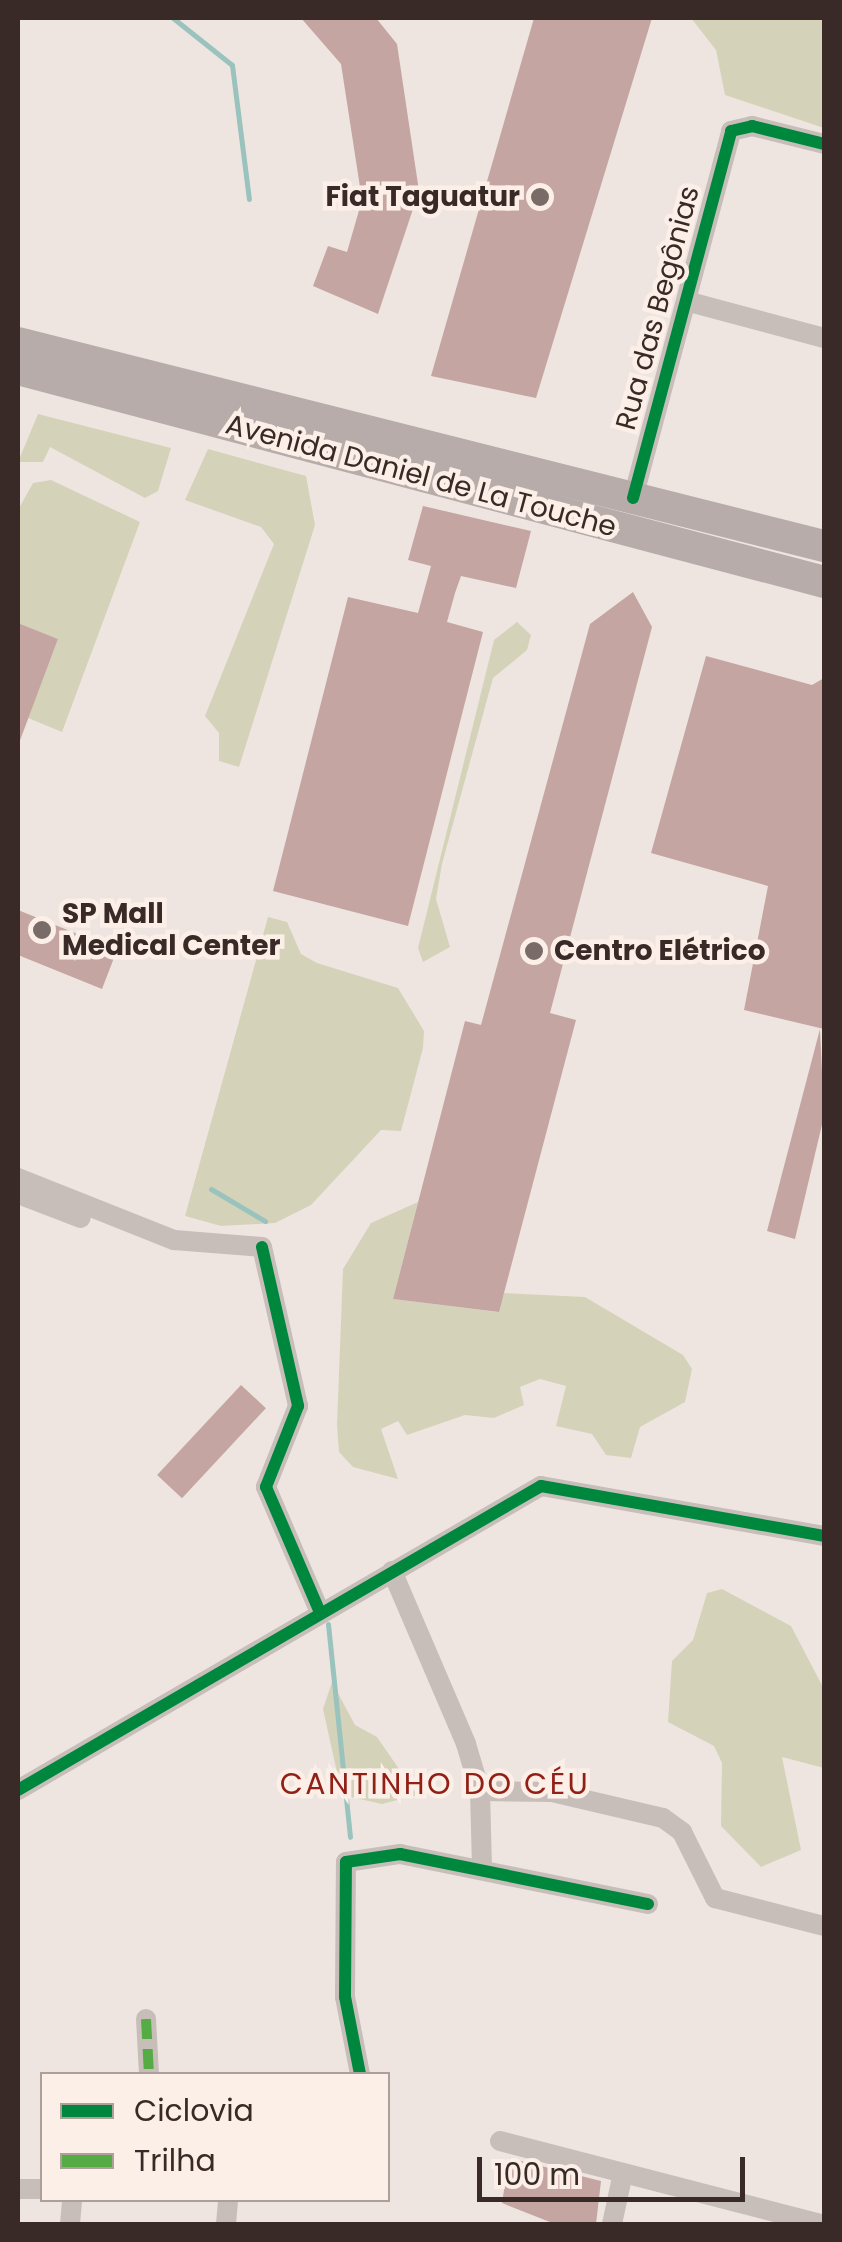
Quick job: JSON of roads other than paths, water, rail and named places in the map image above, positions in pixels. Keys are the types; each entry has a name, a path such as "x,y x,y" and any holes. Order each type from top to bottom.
{"main road":[{"path":"18,323 330,406 499,464"},
{"name":"Avenida Daniel de La Touche","path":"18,343 322,435 469,489 824,582"},
{"name":"Avenida Daniel de La Touche","path":"18,370 322,435 499,464 824,546"},
{"path":"18,390 299,461 469,489"}],"street":[{"name":"Rua das Begônias","path":"633,498 731,131 752,126 824,144"},
{"name":"Rua das Begônias","path":"686,301 824,338"},
{"path":"18,1178 174,1240 262,1247"},
{"path":"18,1194 172,1252 262,1247"},
{"path":"262,1247 298,1406 266,1487 318,1610"},
{"path":"18,1790 318,1610 552,1484 824,1536"},
{"path":"392,1571 445,1682 480,1792 482,1866"},
{"path":"480,1792 552,1792 663,1818 682,1832 715,1898 824,1926"},
{"path":"360,2072 345,1997 346,1862 400,1854 482,1866 648,1904"},
{"path":"146,2019 149,2072"},
{"path":"500,2141 820,2224"},
{"path":"612,2224 622,2173"}],"waterway":[{"path":"173,18 232,65 249,199"},
{"path":"211,1189 265,1221"},
{"path":"328,1624 350,1837"}],"place":[{"name":"Fiat Taguatur","path":"540,197"},
{"name":"SP Mall Medical Center","path":"42,930"},
{"name":"Centro Elétrico","path":"534,951"}],"district":[{"name":"CANTINHO DO CÉU","path":"435,1784"}]}
